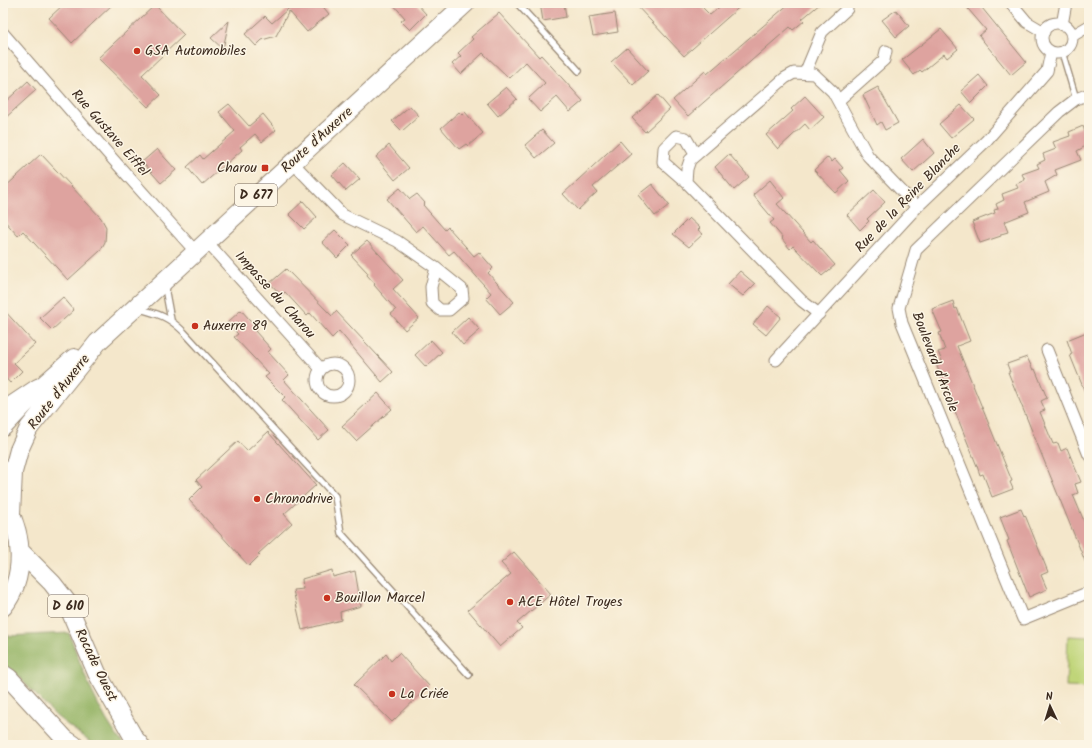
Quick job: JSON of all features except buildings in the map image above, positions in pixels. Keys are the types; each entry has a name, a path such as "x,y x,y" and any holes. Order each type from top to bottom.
{"highway":[{"path":"3,413 39,389"}],"main road":[{"name":"Route d'Auxerre","path":"3,607 7,602 18,577 20,551 18,532 7,507 13,472 19,450 29,428 98,342 466,3"},
{"name":"Route d'Auxerre","path":"3,427 39,389 69,361 98,342"},
{"name":"Rocade Ouest","path":"20,551 52,583 66,601 97,673 134,738 140,745"},
{"path":"3,674 9,678 65,739 74,745"}],"street":[{"path":"1011,3 1027,22 1044,32"},
{"path":"1062,25 1066,3"},
{"path":"805,72 822,32 847,9"},
{"path":"1053,24 1062,25 1068,29 1072,36 1070,46 1057,52 1048,50 1043,42 1044,32 1053,24"},
{"path":"1072,36 1089,26"},
{"name":"Rue Gustave Eiffel","path":"3,33 110,156 201,246"},
{"path":"838,101 884,60 886,51"},
{"name":"Rue de la Reine Blanche","path":"776,360 917,207 986,141 1047,71 1057,52"},
{"path":"686,182 686,169 690,160 785,78 794,73 805,72 814,74 833,92 868,156 917,207"},
{"name":"Boulevard d'Arcole","path":"1089,94 1076,99 1059,112 916,250 898,308 902,323 1023,619 1089,592"},
{"path":"696,155 686,138 676,136 664,148 663,162 686,182 802,301 819,314"},
{"path":"292,162 343,215 397,241 436,268"},
{"name":"Impasse du Charou","path":"201,246 321,368"},
{"path":"1047,350 1089,455"}],"lane":[{"path":"517,3 579,71"},
{"path":"1057,52 1076,99"},
{"path":"167,277 166,293 171,320"},
{"path":"134,308 160,314 171,320 184,332 335,496 341,533 469,675"}],"green space":[{"path":"69,633 92,692 106,720 124,745 95,745 90,742 56,716 16,674 3,664 3,639 7,636"},
{"path":"1068,636 1089,637 1089,688 1066,687"}],"place":[{"name":"GSA Automobiles","path":"137,51"},
{"name":"Charou","path":"265,168"},
{"name":"Auxerre 89","path":"195,326"},
{"name":"Chronodrive","path":"257,499"},
{"name":"Bouillon Marcel","path":"327,598"},
{"name":"ACE Hôtel Troyes","path":"510,602"},
{"name":"La Criée","path":"392,694"}]}
